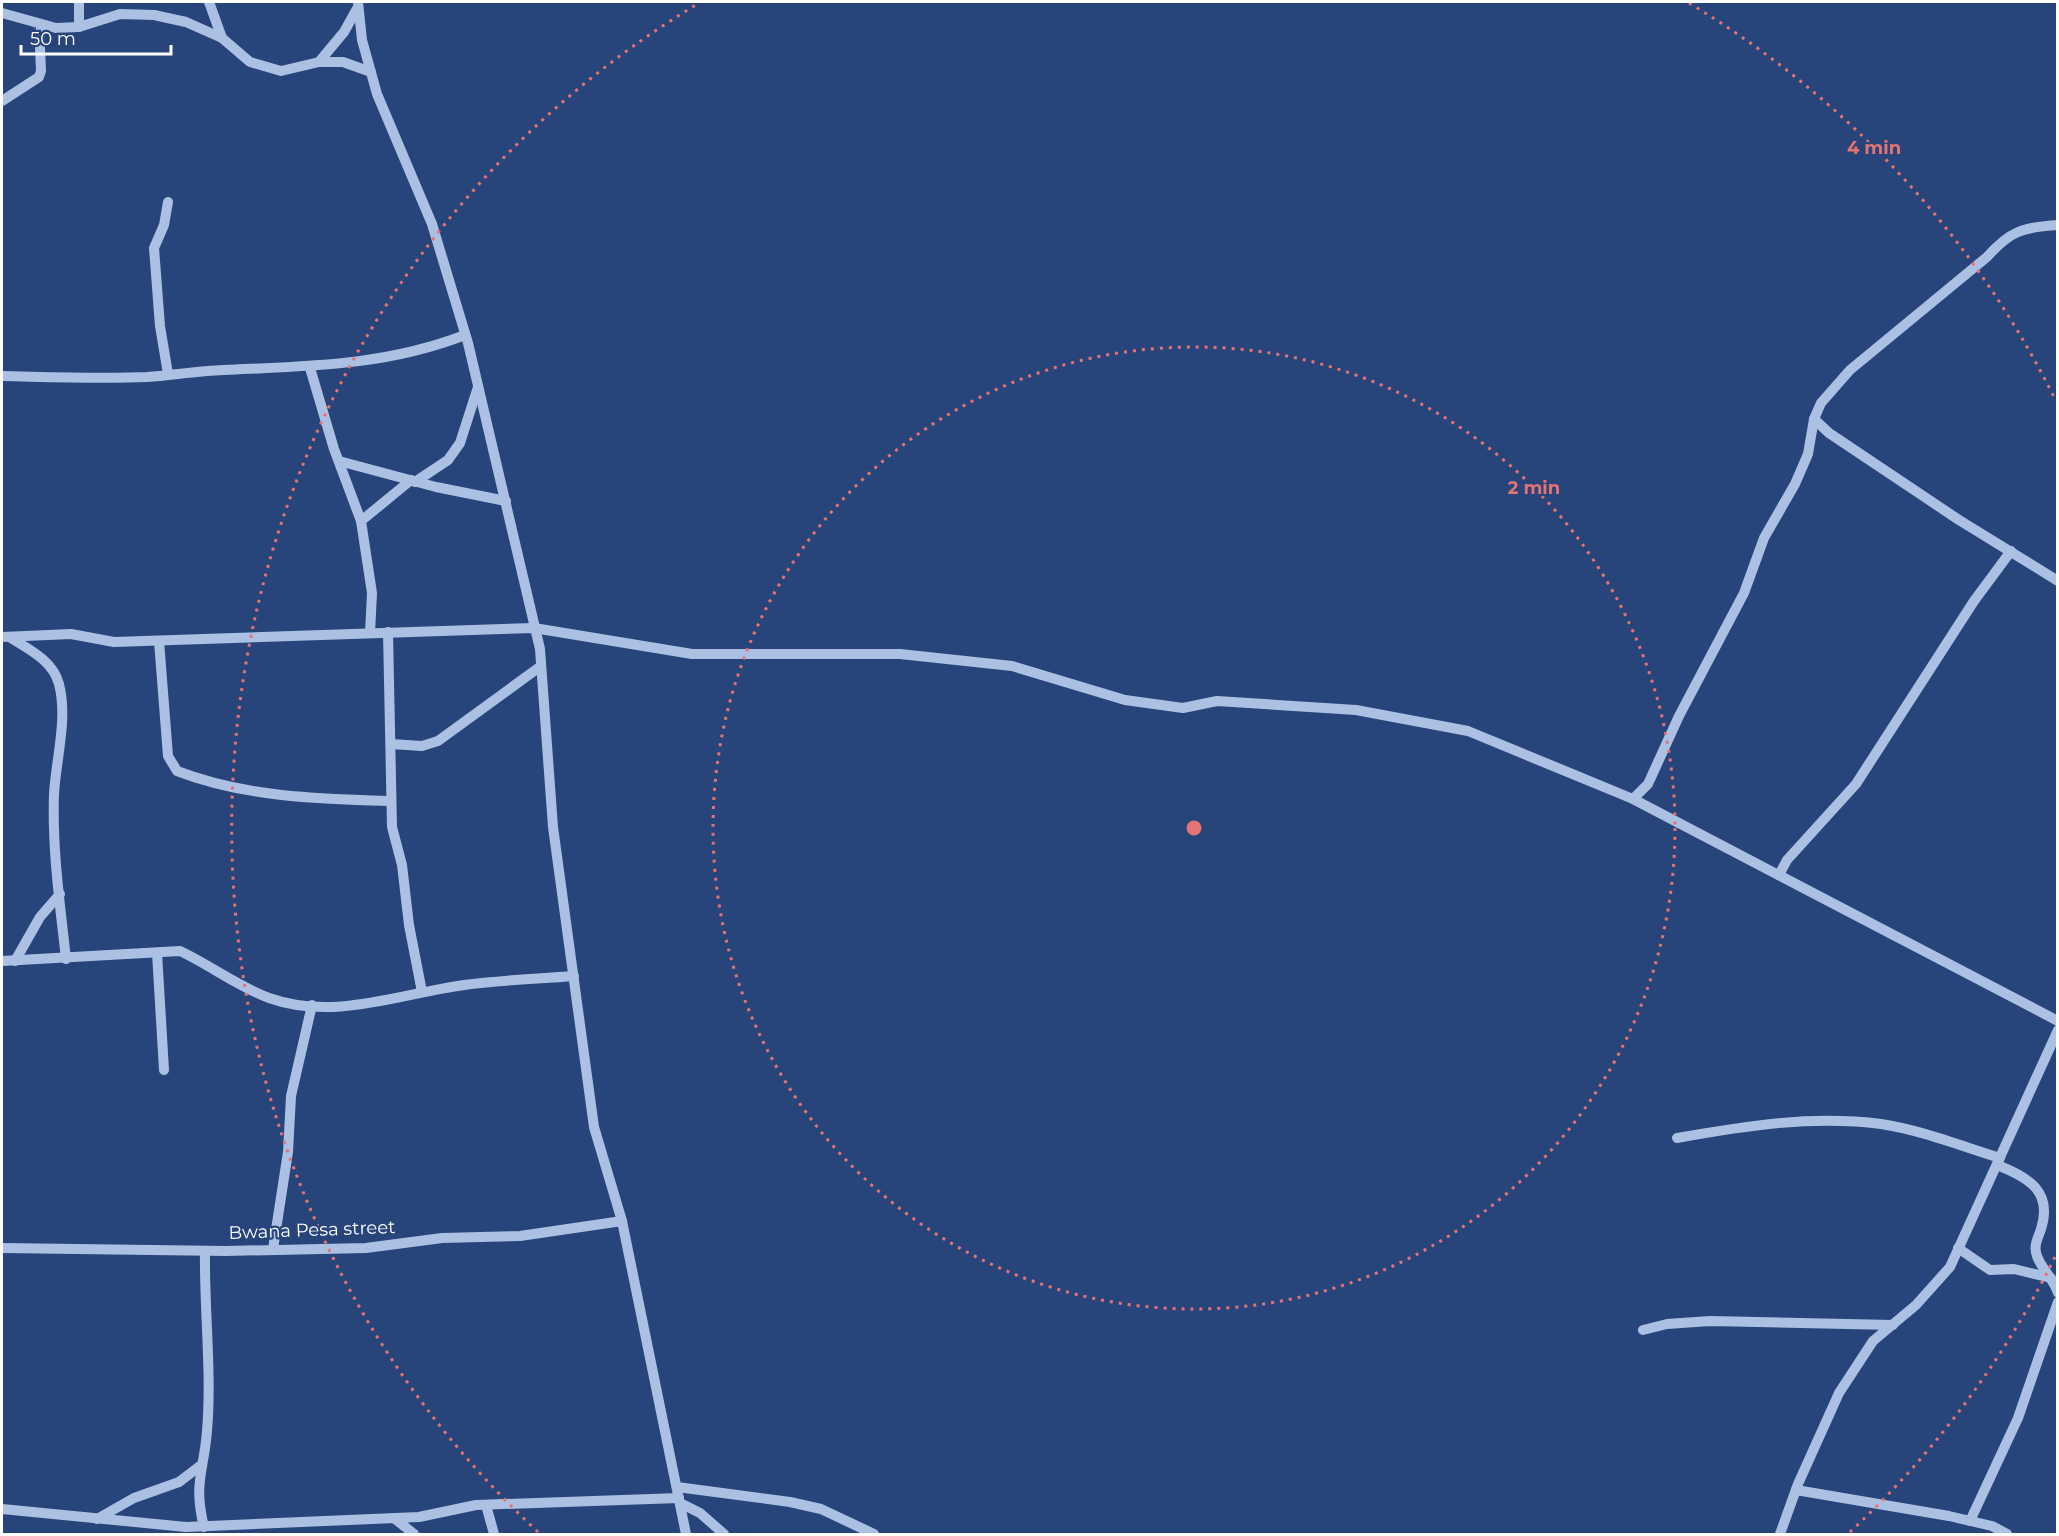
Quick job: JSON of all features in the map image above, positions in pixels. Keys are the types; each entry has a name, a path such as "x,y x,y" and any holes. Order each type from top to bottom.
{"street":[{"path":"79,2 79,27"},
{"path":"209,2 222,38"},
{"path":"319,62 344,32 359,4"},
{"path":"359,4 362,40 377,94 432,224 465,335 506,501 534,628 541,666 553,827 594,1128 622,1221 686,1534"},
{"path":"2,13 56,28 79,27 120,14 154,15 186,22 222,38 250,62 281,71 319,62 343,62 371,72"},
{"path":"2,101 39,77 41,70 39,24"},
{"path":"168,202 164,225 154,248 160,326 168,374"},
{"path":"1633,799 1648,784 1679,716 1739,603 1764,538 1795,484 1808,454 1814,419 1821,404 1850,370 1987,257 2002,240 2018,230 2058,225"},
{"path":"2,376 168,374 310,368 370,362 443,344 465,335"},
{"path":"310,368 339,461 361,520 372,593 370,633"},
{"path":"361,520 413,481 448,460 460,443 478,387"},
{"path":"1814,419 1829,433 2058,580"},
{"path":"339,461 413,481 506,501"},
{"path":"1779,875 1787,860 1856,784 1974,601 2011,551"},
{"path":"6,637 71,634 114,642 534,628 692,654 900,654 1012,666 1125,700 1183,708 1217,701 1356,710 1468,731 1633,799 2058,1021"},
{"path":"388,632 392,826 402,866 409,925 422,992"},
{"path":"6,637 45,659 59,683 61,719 54,794 56,856 66,958"},
{"path":"159,641 160,679 168,756 177,771 222,785 264,792 390,801"},
{"path":"391,744 423,746 438,741 541,666"},
{"path":"15,961 40,917 60,894"},
{"path":"2,962 180,951 234,982 271,999 347,1008 465,985 574,976"},
{"path":"157,953 164,1070"},
{"path":"273,1249 288,1152 291,1096 312,1005"},
{"path":"1780,1534 1796,1490 1839,1393 1873,1341 1916,1305 1950,1267 2058,1030"},
{"path":"1677,1138 1784,1121 1841,1120 1883,1125 1998,1162 2035,1186 2044,1198 2045,1211 2035,1243 2037,1256 2058,1293"},
{"name":"Bwana Pesa street","path":"2,1248 205,1251 366,1248 442,1238 520,1236 622,1221"},
{"path":"1958,1248 1989,1270 2014,1269 2051,1278"},
{"path":"204,1527 198,1503 200,1466 207,1432 205,1251"},
{"path":"1970,1521 2018,1418 2058,1302"},
{"path":"1643,1330 1667,1324 1710,1321 1893,1325"},
{"path":"97,1519 134,1498 179,1482 200,1466"},
{"path":"1796,1490 1970,1521 1992,1526 2007,1534"},
{"path":"678,1496 724,1534"},
{"path":"2,1509 204,1527 394,1518 486,1505 678,1496 800,1504 821,1509 872,1534"},
{"path":"486,1505 494,1534"},
{"path":"394,1518 414,1534"}]}
